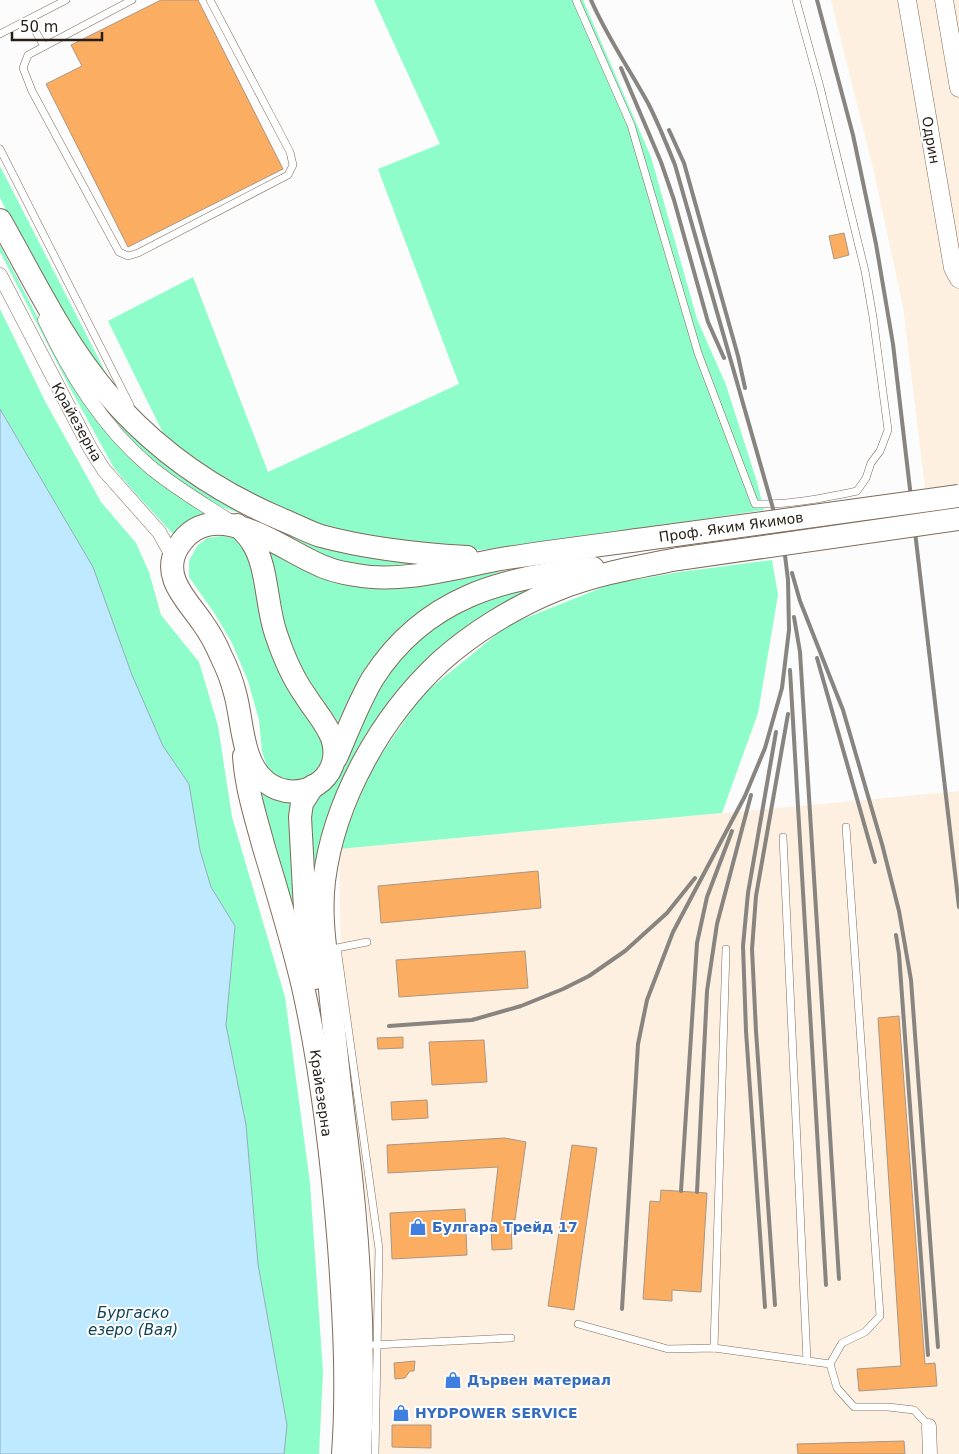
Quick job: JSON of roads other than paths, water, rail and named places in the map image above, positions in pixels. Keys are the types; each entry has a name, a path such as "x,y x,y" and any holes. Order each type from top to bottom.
{"highway":[{"path":"0,220 68,341 104,390 142,430 179,461 222,490 268,514 319,535 370,547 417,554 503,559"},
{"name":"Проф. Яким Якимов","path":"503,559 959,496"},
{"name":"Проф. Яким Якимов","path":"678,559 959,519"},
{"path":"503,559 414,575 374,578 335,571 316,564 237,525 220,523 202,527 187,536 177,548 173,558 172,575 175,585 210,634 223,660 235,694 243,740 258,774 267,782 283,790 300,792 323,780 330,772 359,704 374,678 392,654 413,632 463,598 490,586 561,571 678,559"},
{"path":"237,525 251,539 256,548 275,632 293,676 329,732 336,758"},
{"path":"360,1454 369,1346 338,1076 323,917 324,880 340,816 355,780 382,732 416,688 442,661 499,619 556,590 604,574 678,559"},
{"name":"Крайезерна","path":"243,740 248,788 303,987 323,1094 336,1207 343,1304 346,1422 343,1454"},
{"path":"313,786 302,803 300,810 306,927 311,960 338,1076"}],"street":[{"name":"Одрин","path":"906,0 953,268 959,279"},
{"path":"944,0 959,88"},
{"path":"0,225 62,358 103,418 122,441 149,466 237,525"},
{"name":"Крайезерна","path":"0,275 90,448 104,470 159,532 173,558"},
{"path":"929,1426 930,1454"}],"lane":[{"path":"0,34 66,0"},
{"path":"132,0 28,55 23,68 32,91 119,252 128,256 138,253 288,175 293,165 290,152 210,0"},
{"path":"576,0 631,125 698,353 756,504 772,504 836,496 857,491 866,478 871,463 880,450 888,430 865,271 820,87 796,0"},
{"path":"29,20 44,46"},
{"path":"0,149 142,430"},
{"path":"846,827 880,1316 865,1332 842,1343 830,1364 837,1388 854,1407 888,1407 914,1410 929,1426"},
{"path":"783,837 807,1361"},
{"path":"367,942 337,948 378,1249 369,1346 375,1454"},
{"path":"714,1348 726,949"},
{"path":"578,1324 668,1349 714,1348 830,1364"},
{"path":"369,1346 511,1338"}],"water":[{"name":"Бургаско езеро (Вая)","path":"0,409 93,567 132,675 163,746 189,784 200,850 211,887 235,926 226,1025 246,1125 258,1264 287,1425 284,1454 0,1454"}],"railway":[{"path":"591,0 611,40 649,105 675,165 784,547 788,580 789,630 782,688 765,748 745,796 673,932 647,1000 638,1044 622,1309"},
{"path":"817,0 853,135 876,244 893,344 959,907"},
{"path":"621,68 661,162 674,200 708,322 724,358"},
{"path":"669,130 684,163 738,356 745,388"},
{"path":"792,573 800,601 843,710 882,844 899,911 911,980 938,1347"},
{"path":"794,617 800,652 839,1279"},
{"path":"817,658 875,862"},
{"path":"790,670 826,1285"},
{"path":"775,1305 752,949 756,896 788,714"},
{"path":"765,1307 746,1031 743,946 748,893 776,732"},
{"path":"697,1192 707,991 717,924 751,795"},
{"path":"681,1191 697,943 707,897 732,831"},
{"path":"389,1026 472,1020 521,1006 563,989 589,976 625,951 667,913 695,878"},
{"path":"896,935 899,954 928,1355"}],"place":[{"name":"Булгара Трейд 17","path":"418,1227"},
{"name":"Дървен материал","path":"453,1380"},
{"name":"HYDPOWER SERVICE","path":"401,1413"}]}
